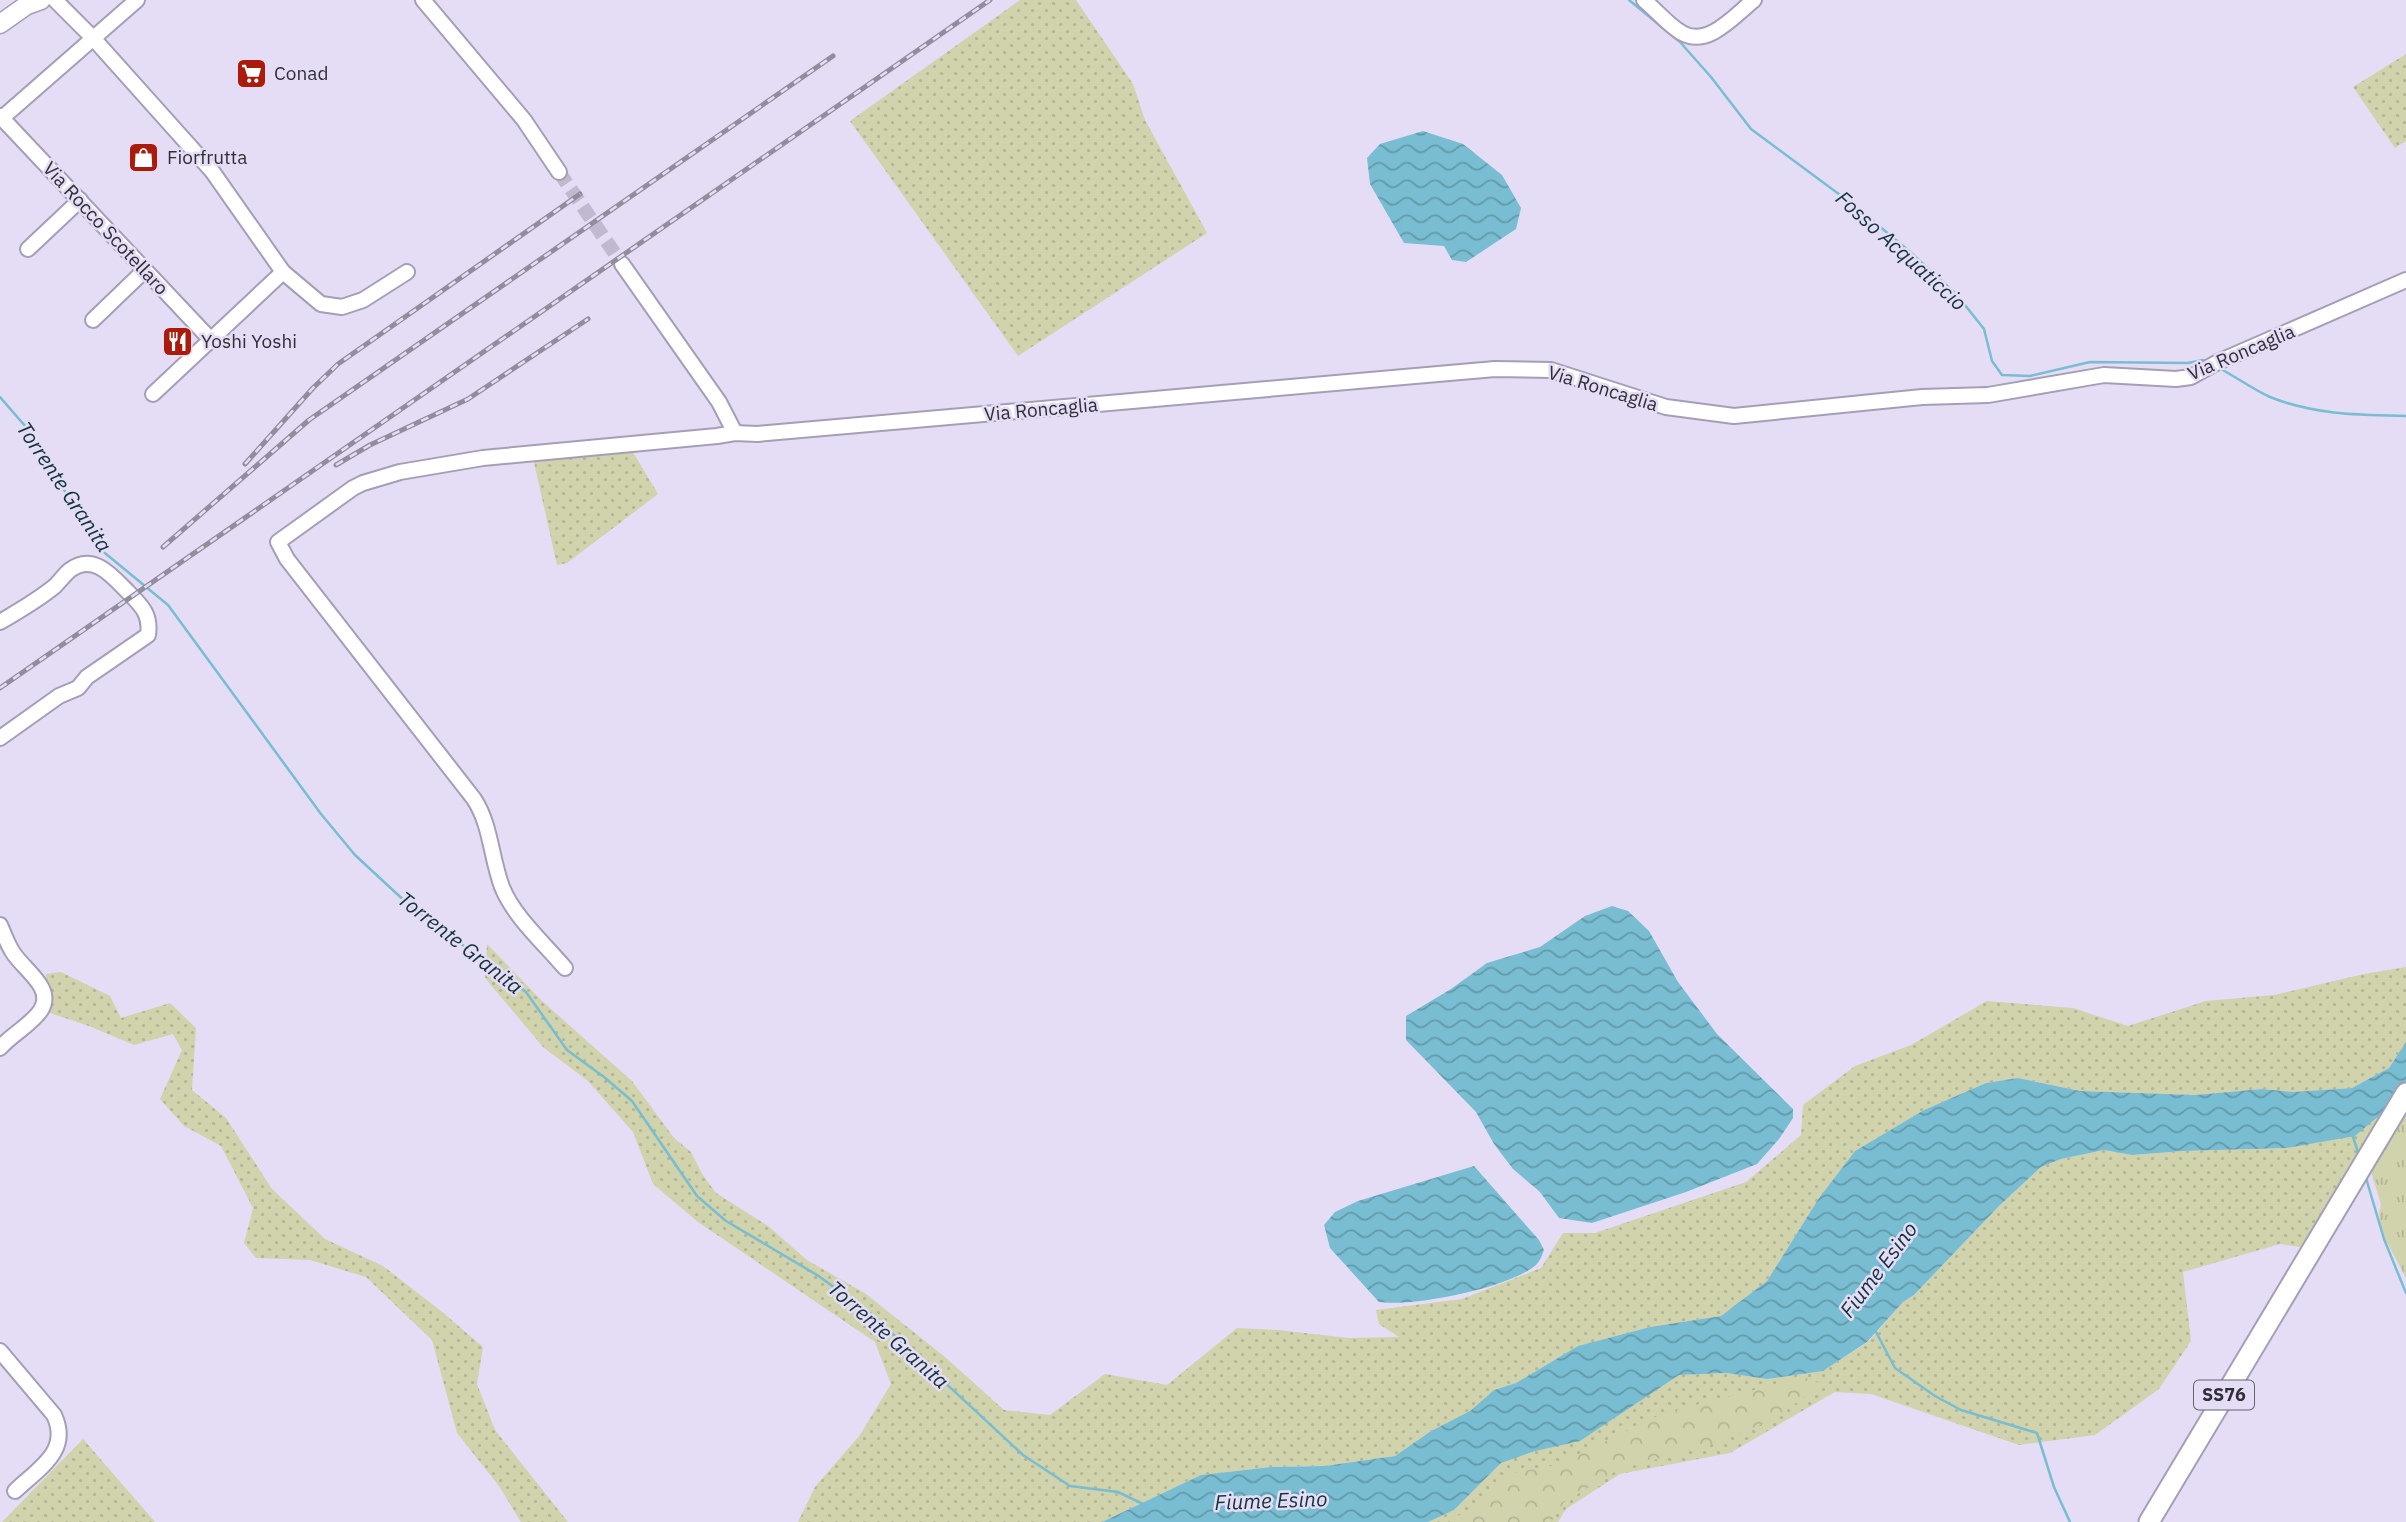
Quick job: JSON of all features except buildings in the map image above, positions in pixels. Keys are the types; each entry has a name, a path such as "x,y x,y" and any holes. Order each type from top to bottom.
{"highway":[{"name":"SS76","path":"2162,1522 2406,1093"},
{"name":"SS76","path":"2148,1522 2305,1270 2406,1116"}],"main road":[{"path":"0,9 10,0"},
{"path":"0,24 27,5 41,0"}],"street":[{"path":"55,0 93,38 212,171 283,272 321,304 342,307 363,300 407,272"},
{"path":"71,0 78,22"},
{"path":"3,124 137,0"},
{"path":"423,0 524,120 559,172"},
{"path":"1644,0 1682,33 1695,37 1710,34 1754,0"},
{"name":"Via Rocco Scotellaro","path":"3,124 80,200 211,340"},
{"path":"29,249 80,200"},
{"path":"622,264 719,402 735,433"},
{"path":"93,320 145,270"},
{"path":"153,394 283,272"},
{"name":"Via Roncaglia","path":"565,968 508,900 496,868 483,815 474,799 287,559 278,542 363,482 400,472 483,458 707,438 735,433 783,432 1495,369 1551,369 1666,407 1734,416 1922,397 1988,396 2104,375 2176,379 2191,377 2406,280"},
{"path":"0,622 54,587 71,569 90,564 106,569 148,615 148,635 88,677 78,688 60,696 0,738"},
{"path":"0,925 11,950 43,989 45,998 42,1009 35,1017 0,1048"},
{"path":"0,1351 49,1409 60,1427 59,1446 53,1455 15,1491"}],"green space":[{"path":"1020,0 1076,0 1133,84 1145,120 1207,233 1018,356 850,121"},
{"path":"2406,54 2406,141 2395,148 2353,87"},
{"path":"631,449 658,494 567,563 557,565 533,458"},
{"path":"487,944 542,1001 632,1081 674,1138 691,1152 716,1193 768,1226 807,1260 866,1294 945,1357 1004,1410 1050,1415 1105,1374 1167,1385 1237,1328 1349,1338 1399,1337 1379,1324 1376,1310 1462,1299 1541,1268 1563,1233 1595,1233 1746,1182 1801,1135 1803,1105 1855,1066 1911,1045 1987,1001 2073,1008 2128,1026 2206,1001 2274,995 2406,967 2406,1042 2389,1068 2352,1088 2293,1092 2262,1089 2195,1095 2080,1091 2018,1078 1986,1083 1924,1110 1855,1151 1819,1198 1767,1281 1721,1316 1650,1327 1578,1346 1516,1383 1494,1390 1470,1411 1431,1431 1395,1456 1325,1466 1271,1467 1201,1475 1102,1522 798,1522 815,1487 860,1435 891,1384 875,1342 698,1222 653,1184 633,1132 588,1081 543,1047 485,978"},
{"path":"61,972 110,996 121,1018 170,1003 196,1028 192,1090 226,1118 272,1189 325,1239 383,1266 483,1347 477,1384 495,1430 568,1522 521,1522 499,1486 457,1433 432,1340 366,1277 310,1260 256,1258 244,1243 253,1208 221,1146 184,1126 160,1099 182,1050 173,1034 134,1045 47,1012 46,974"},
{"path":"2387,1107 2307,1248 2280,1244 2183,1272 2191,1341 2159,1389 2095,1435 2019,1445 1871,1394 1835,1392 1730,1453 1620,1474 1566,1509 1558,1522 1428,1522 1454,1510 1501,1463 1535,1451 1647,1395 1679,1375 1726,1373 1767,1379 1823,1371 1868,1342 1903,1302 1914,1295 1999,1206 2041,1167 2061,1159 2104,1150 2132,1155 2287,1148 2312,1142"},
{"path":"2406,1115 2406,1278 2381,1231 2381,1204 2371,1172"},
{"path":"1804,1377 1821,1384 1775,1419 1704,1447 1621,1468 1564,1502 1551,1522 1447,1522 1472,1508 1512,1473 1556,1465 1664,1413"},
{"path":"83,1439 155,1522 2,1522"}],"water":[{"path":"1423,131 1463,144 1502,175 1521,208 1516,229 1466,262 1452,260 1444,246 1404,243 1370,184 1367,158 1380,144"},
{"path":"1612,906 1628,911 1649,931 1678,982 1717,1034 1793,1109 1793,1118 1757,1164 1686,1192 1592,1223 1559,1218 1540,1192 1513,1169 1494,1144 1476,1112 1406,1040 1406,1016 1487,963 1540,947 1585,916"},
{"name":"Fiume Esino","path":"2406,1042 2406,1093 2355,1136 2287,1148 2132,1155 2104,1150 2061,1159 2041,1167 1999,1206 1914,1295 1903,1302 1867,1342 1823,1371 1767,1379 1726,1373 1679,1375 1580,1441 1535,1451 1501,1463 1454,1510 1428,1522 1102,1522 1201,1475 1271,1467 1325,1466 1395,1456 1431,1431 1470,1411 1494,1390 1516,1383 1578,1346 1650,1327 1721,1316 1767,1281 1819,1198 1855,1151 1924,1110 1986,1083 2018,1078 2080,1091 2195,1095 2262,1089 2293,1092 2352,1088 2389,1068"},
{"path":"1474,1166 1539,1240 1544,1250 1539,1262 1505,1281 1461,1294 1414,1302 1379,1302 1330,1248 1324,1225 1335,1212 1358,1201"}],"waterway":[{"name":"Fosso Acquaticcio","path":"1629,0 1680,42 1751,129 1855,206 1957,295 1984,329 1992,361 2002,375 2030,376 2090,362 2188,363 2203,360 2208,363"},
{"name":"Fosso Acquaticcio","path":"2217,367 2270,397 2287,403 2320,411 2406,416"},
{"name":"Torrente Granita","path":"0,397 26,427 100,549 168,605 321,814 355,855 410,906 526,992 567,1050 632,1101 697,1196 726,1221 817,1275 870,1313 1023,1455 1070,1486 1118,1492 1145,1505"},
{"path":"2352,1134 2359,1155"},
{"path":"2366,1178 2384,1239 2406,1293"},
{"path":"1876,1332 1895,1368 1935,1396 1961,1410 2037,1433 2054,1487 2070,1522"}],"tunnel":[{"path":"559,172 622,264"}],"railway":[{"path":"0,688 990,0"},
{"path":"163,547 309,420 833,56"},
{"path":"245,464 338,364 580,194"},
{"path":"336,465 370,445 468,399 588,319"}],"place":[{"name":"Conad","path":"251,73"},
{"name":"Fiorfrutta","path":"144,157"},
{"name":"Yoshi Yoshi","path":"178,341"}]}
